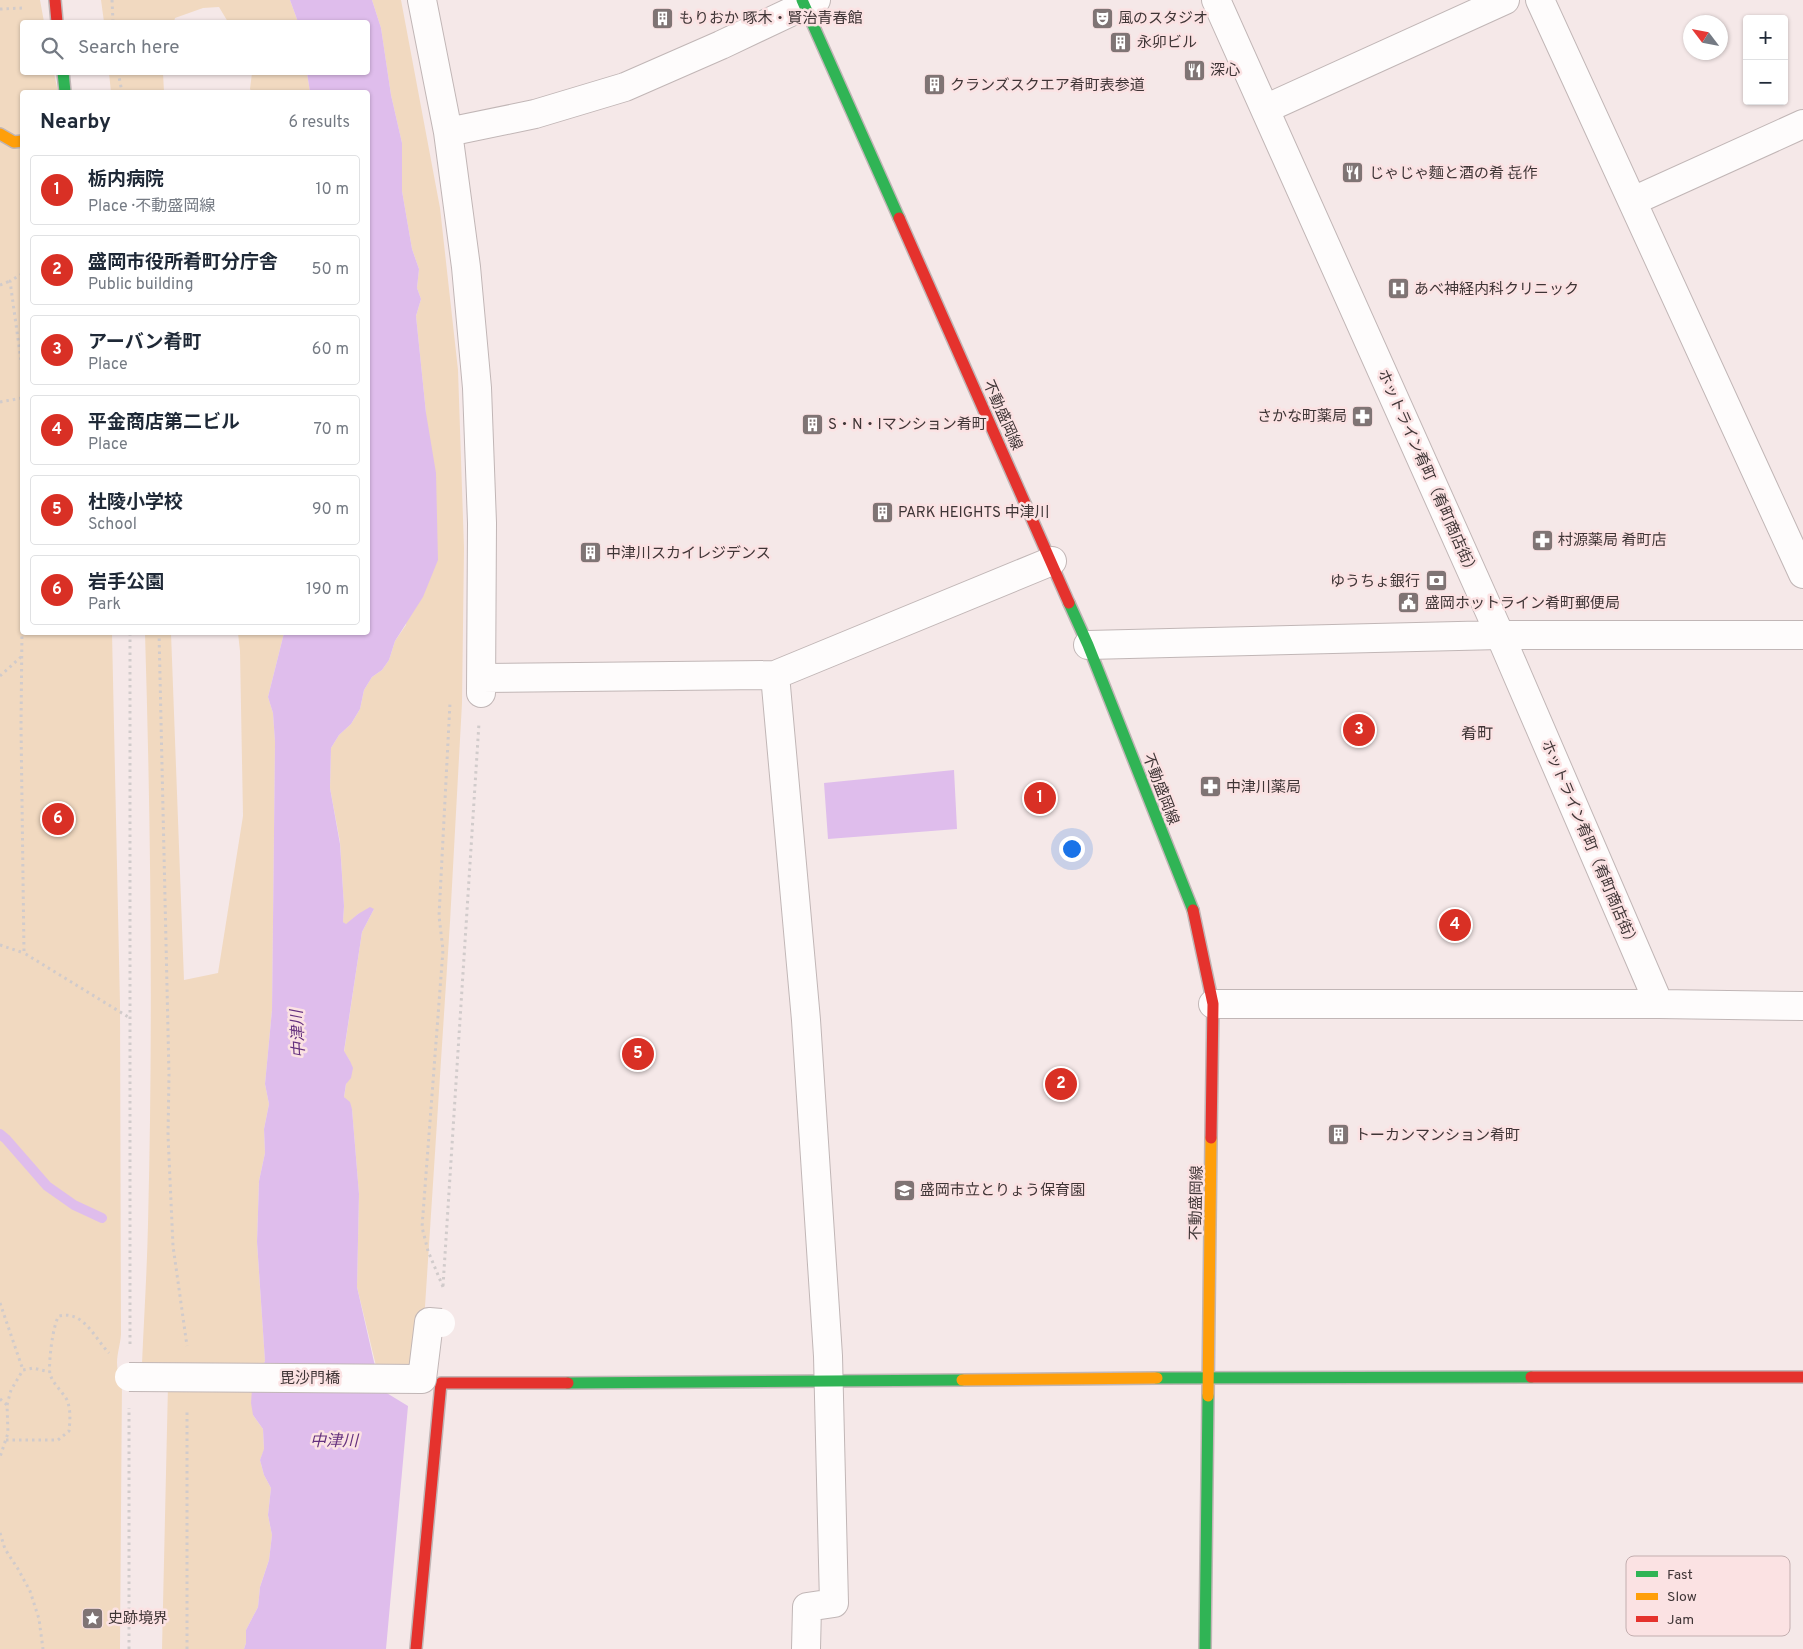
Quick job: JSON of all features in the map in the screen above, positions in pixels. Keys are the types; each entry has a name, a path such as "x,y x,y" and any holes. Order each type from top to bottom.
{"main road":[{"path":"55,0 58,20"},
{"name":"不動盛岡線","path":"808,2 1052,560 1088,645 1194,913 1213,1004 1205,1649"},
{"path":"63,75 65,90"},
{"path":"0,134 14,142 20,141"},
{"path":"416,1649 441,1383 829,1382 1208,1377 1803,1377"}],"street":[{"path":"422,0 448,132 466,267 477,388 482,523 481,685 775,675 1052,560"},
{"name":"ホットライン肴町（肴町商店街）","path":"1216,0 1500,635 1659,1004"},
{"path":"1266,109 1505,0"},
{"path":"1540,0 1803,574"},
{"path":"448,132 535,114 625,87 808,2"},
{"path":"1633,200 1803,124"},
{"path":"1088,645 1500,635 1803,635"},
{"path":"775,675 806,1020 829,1382 834,1603 807,1607 806,1649"},
{"path":"1213,1004 1659,1004 1803,1006"},
{"name":"毘沙門橋","path":"129,1373 422,1379 429,1322 441,1323"}],"path":[{"path":"112,0 113,20"},
{"path":"119,75 122,90"},
{"path":"0,285 20,275"},
{"path":"10,281 20,354"},
{"path":"0,402 20,398"},
{"path":"22,635 21,726 24,954"},
{"path":"129,1649 130,635"},
{"path":"159,635 170,1075 168,1135 173,1246 187,1347"},
{"path":"0,676 22,655"},
{"path":"441,1323 481,685"},
{"path":"443,1287 428,1251 422,1227 443,950 439,916 450,700"},
{"path":"0,945 24,954 130,1018"},
{"path":"0,1303 23,1370"},
{"path":"6,1440 58,1440 69,1431 70,1418 67,1401 54,1382 50,1372 54,1324 59,1316 64,1315 78,1319 90,1328 106,1351 129,1373"},
{"path":"0,1457 8,1433 7,1405 11,1390 23,1370 33,1368 50,1372"},
{"path":"0,1399 7,1405"},
{"path":"187,1405 187,1649"},
{"path":"0,1534 5,1549 30,1591 39,1619 43,1649"}],"shaded area":[{"path":"0,0 40,0 44,20 20,20 20,75 54,75 58,90 20,90 20,635 112,635 120,1005 121,1334 117,1368 122,1380 120,1649 0,1649"},
{"path":"101,0 290,0 297,20 227,20 219,7 203,8 175,18 174,20 104,20"},
{"path":"372,0 401,0 440,208 458,370 464,548 462,703 450,922 424,1322 411,1370 377,1370 357,1287 359,1194 352,1109 344,1097 350,1061 344,1052 362,932 374,909 358,914 346,925 343,922 344,906 340,842 330,788 331,748 339,735 351,724 360,709 364,690 372,677 382,670 389,660 395,641 406,625 426,413 416,316 421,299 417,288 419,269 412,249 402,191 402,143 391,95 381,28"},
{"path":"109,75 163,75 164,90 111,90"},
{"path":"252,75 307,75 310,90 251,90"},
{"path":"145,635 171,635 184,980 218,973 243,816 238,635 284,635 268,697 273,713 275,742 272,1010 265,1084 269,1104 264,1129 265,1153 259,1181 257,1242 265,1361 261,1370 142,1364 150,1150 149,781"},
{"path":"168,1385 254,1386 253,1415 263,1429 264,1450 260,1460 264,1475 271,1488 268,1515 272,1535 269,1560 260,1587 258,1607 246,1630 244,1649 162,1649"}],"water":[{"name":"中津川","path":"290,0 372,0 381,28 391,95 402,143 402,191 412,249 419,269 417,288 421,299 416,316 426,413 436,473 438,560 423,597 395,641 389,660 382,670 372,677 364,690 360,709 351,724 339,735 331,748 330,788 340,844 344,906 343,922 346,924 370,907 374,909 362,932 344,1051 353,1068 351,1078 346,1084 344,1097 350,1102 352,1109 359,1194 357,1287 374,1362 385,1392 408,1406 386,1649 244,1649 246,1630 258,1607 260,1587 269,1560 272,1535 268,1515 271,1488 264,1475 260,1460 264,1449 263,1429 253,1415 251,1403 252,1389 265,1361 257,1242 259,1181 265,1153 264,1129 269,1104 265,1084 272,1010 275,742 273,713 268,697 284,635 370,635 370,90 310,90 307,75 370,75 370,20 297,20"},
{"path":"954,770 957,829 828,839 824,783"}],"waterway":[{"path":"0,1134 47,1186 74,1205 102,1218"}],"traffic: fast":[{"path":"802,0 899,218"},
{"path":"63,75 65,90"},
{"path":"1069,603 1088,645 1193,910"},
{"path":"1157,1378 1531,1377"},
{"path":"568,1383 962,1380"},
{"path":"1205,1649 1208,1396"}],"traffic: slow":[{"path":"0,134 14,142 20,141"},
{"path":"1208,1396 1211,1138"},
{"path":"962,1380 1157,1378"}],"traffic: jam":[{"path":"55,0 57,20"},
{"path":"899,218 1069,603"},
{"path":"1193,910 1213,1004 1211,1138"},
{"path":"1531,1377 1803,1377"},
{"path":"416,1649 441,1383 568,1383"}],"place":[{"name":"もりおか 啄木・賢治青春館","path":"663,18"},
{"name":"風のスタジオ","path":"1102,18"},
{"name":"永卯ビル","path":"1121,42"},
{"name":"深心","path":"1194,70"},
{"name":"クランズスクエア肴町表参道","path":"934,85"},
{"name":"じゃじゃ麵と酒の肴 㐂作","path":"1353,173"},
{"name":"あべ神経内科クリニック","path":"1398,289"},
{"name":"さかな町薬局","path":"1363,416"},
{"name":"S・N・Iマンション肴町","path":"812,424"},
{"name":"PARK HEIGHTS 中津川","path":"882,512"},
{"name":"村源薬局 肴町店","path":"1542,540"},
{"name":"中津川スカイレジデンス","path":"590,553"},
{"name":"ゆうちょ銀行","path":"1436,581"},
{"name":"盛岡ホットライン肴町郵便局","path":"1409,603"},
{"name":"アーバン肴町","path":"1359,730"},
{"name":"中津川薬局","path":"1210,787"},
{"name":"栃内病院","path":"1040,798"},
{"name":"岩手公園","path":"58,819"},
{"name":"平金商店第二ビル","path":"1455,925"},
{"name":"杜陵小学校","path":"638,1054"},
{"name":"盛岡市役所肴町分庁舎","path":"1061,1084"},
{"name":"トーカンマンション肴町","path":"1339,1135"},
{"name":"盛岡市立とりょう保育園","path":"904,1190"},
{"name":"史跡境界","path":"92,1618"}],"district":[{"name":"肴町","path":"1477,733"}]}
